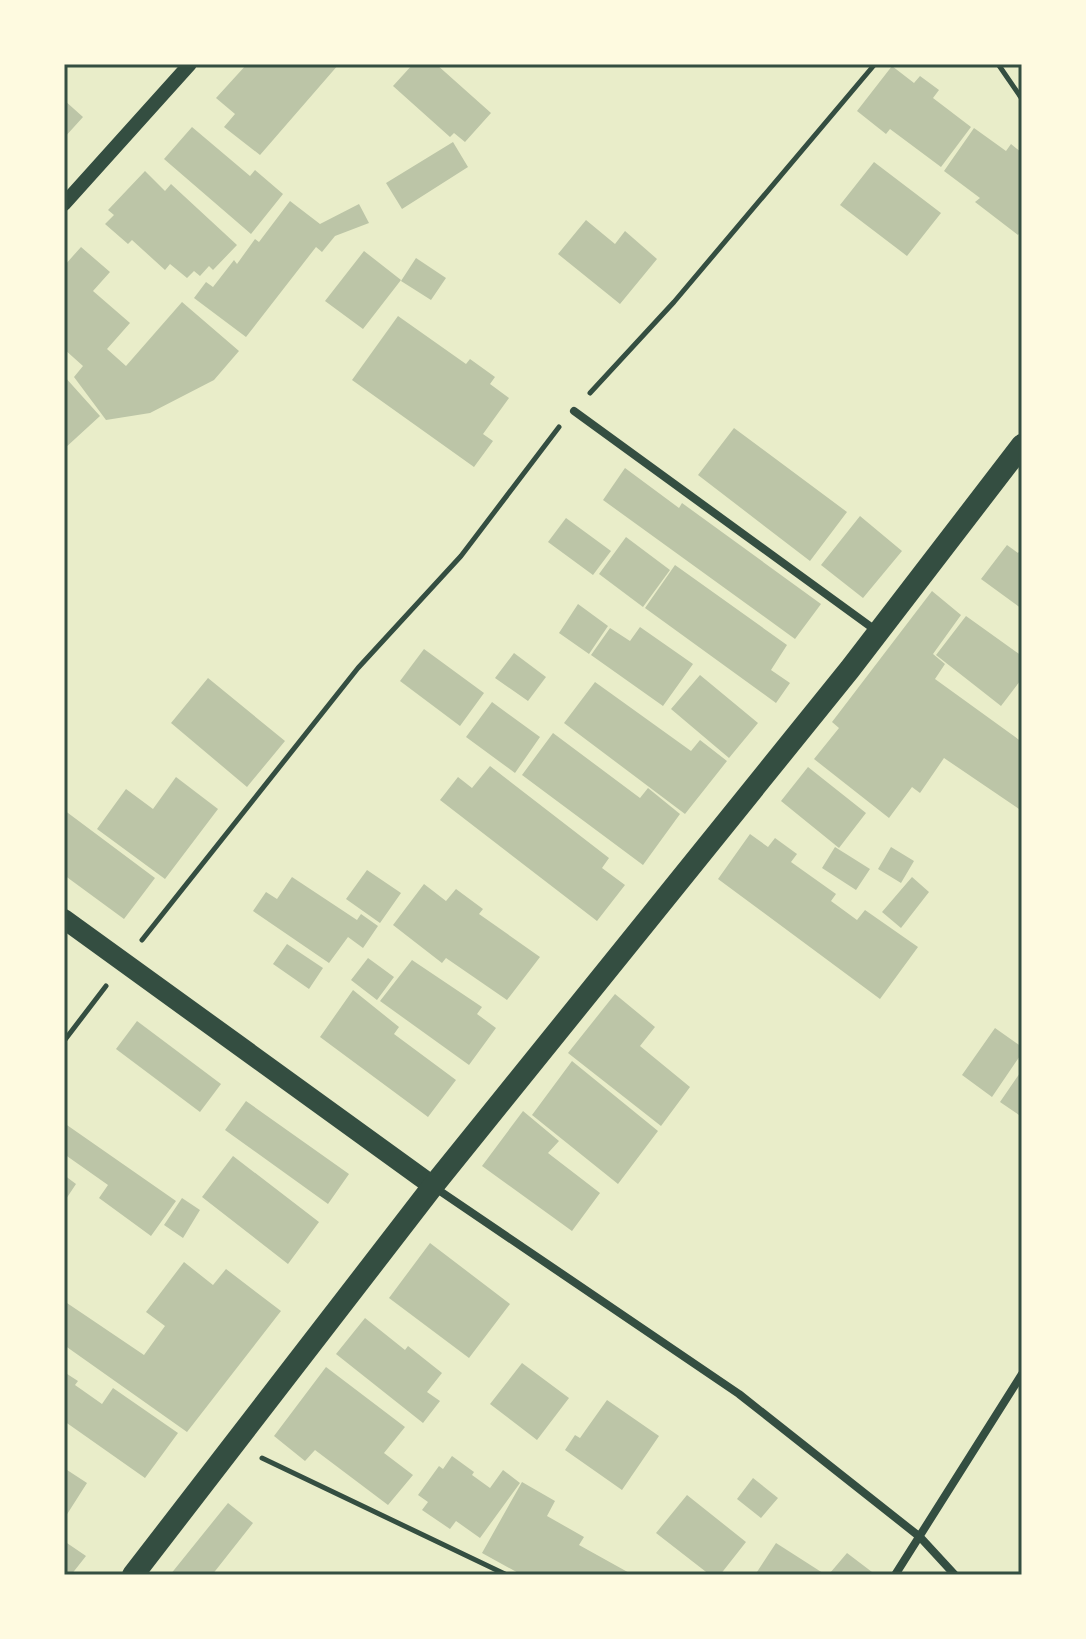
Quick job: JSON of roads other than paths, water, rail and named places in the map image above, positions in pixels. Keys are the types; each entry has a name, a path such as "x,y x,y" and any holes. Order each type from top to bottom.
{"highway":[{"path":"133,1575 433,1186 878,632 1022,445"}],"main road":[{"path":"64,919 433,1186"}],"street":[{"path":"64,204 190,64"},
{"path":"574,411 878,632"},
{"path":"433,1186 739,1394 920,1537 955,1575"},
{"path":"895,1575 1022,1374"}]}
